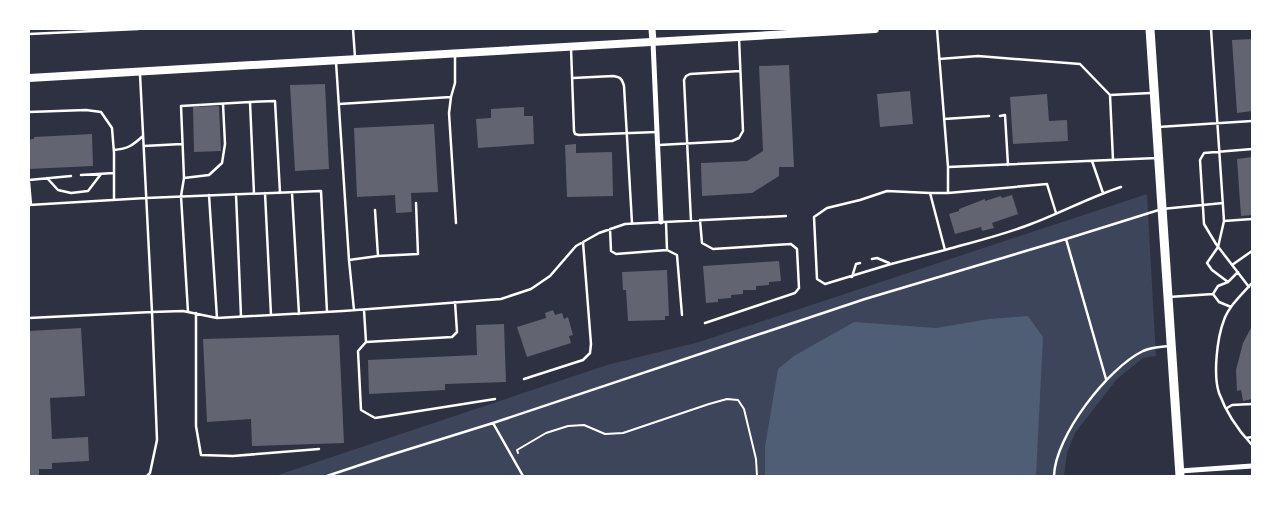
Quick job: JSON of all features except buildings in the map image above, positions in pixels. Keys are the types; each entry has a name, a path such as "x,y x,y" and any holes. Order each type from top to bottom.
{"main road":[{"path":"29,78 875,29"},
{"path":"1150,29 1180,474"}],"street":[{"path":"652,29 663,222"},
{"path":"1180,474 1252,466"}],"lane":[{"path":"29,34 138,29"},
{"path":"353,29 355,59"},
{"path":"937,29 948,168 948,193"},
{"path":"1211,29 1224,221 1218,247 1207,263 1212,270 1228,282"},
{"path":"658,145 732,141 739,138 743,131 738,37"},
{"path":"571,46 575,134 657,132"},
{"path":"455,53 455,83 449,113 456,223"},
{"path":"939,59 978,56 1080,64 1110,95 1113,160"},
{"path":"336,60 354,310"},
{"path":"140,71 157,440 150,473 147,476"},
{"path":"691,220 684,80 690,74 740,71"},
{"path":"572,78 613,76 619,77 622,80 624,86 632,224"},
{"path":"1110,95 1154,92"},
{"path":"339,104 451,97"},
{"path":"188,312 182,196 184,178 181,106 275,101 280,193"},
{"path":"250,102 254,194"},
{"path":"184,178 209,175 222,163 225,144 224,104"},
{"path":"29,112 86,110 101,112 112,128 114,200"},
{"path":"1000,116 1005,115 1008,165"},
{"path":"944,119 989,116"},
{"path":"1156,127 1252,121"},
{"path":"114,150 124,150 143,136"},
{"path":"144,146 182,144"},
{"path":"1249,287 1218,247 1204,224 1200,160 1204,154 1252,149"},
{"path":"948,168 1158,158"},
{"path":"1092,161 1103,193"},
{"path":"81,175 114,173"},
{"path":"47,178 58,190 71,192 88,191 102,174"},
{"path":"71,176 29,181 30,205 182,196 321,191 327,312"},
{"path":"1056,213 1047,184 948,193 887,191 827,208 814,217 817,279 825,284 945,250 1030,224 1121,187"},
{"path":"292,192 300,314"},
{"path":"265,193 271,315"},
{"path":"930,193 945,250"},
{"path":"236,194 241,316"},
{"path":"209,195 217,318"},
{"path":"349,260 418,254 416,203"},
{"path":"327,476 493,423 865,299 1162,209 1223,203"},
{"path":"375,210 378,256"},
{"path":"29,318 183,311 217,318 364,310 501,299 531,289 550,276 576,246 599,233 625,224 786,216"},
{"path":"1224,221 1252,219"},
{"path":"700,220 702,243 713,249 791,244 797,249 799,288 795,293 705,323"},
{"path":"663,222 667,250"},
{"path":"610,229 611,251 616,254 667,250 677,255 682,315"},
{"path":"1066,238 1106,380"},
{"path":"524,379 583,360 590,353 591,344 583,242"},
{"path":"1232,264 1252,251"},
{"path":"872,259 876,258 891,264"},
{"path":"852,277 856,264 860,263"},
{"path":"1168,297 1212,294 1218,286 1228,282 1238,272"},
{"path":"1252,283 1224,319 1217,347 1216,366 1218,392 1241,433 1252,445"},
{"path":"1212,294 1219,302 1232,307"},
{"path":"455,302 457,332 452,337 366,342 358,350 361,410 375,418 495,399"},
{"path":"364,310 366,342"},
{"path":"196,314 196,426 201,455 233,456 319,449"},
{"path":"1054,476 1059,451 1070,429 1106,380 1137,354 1155,347 1171,346"},
{"path":"1226,408 1232,405 1252,404"},
{"path":"493,423 523,476"},
{"path":"1246,438 1252,437"}],"path":[{"path":"517,450 546,433 568,426 584,424 605,434 622,433 709,404 727,399 738,400 744,409 756,459 757,476"}],"shaded area":[{"path":"1147,194 1156,356 1143,358 1117,379 1075,433 1067,453 1064,476 275,476 607,365 699,342"},
{"path":"1028,316 1043,337 1036,476 765,476 765,447 778,369 794,356 854,322 936,328 989,319"}]}
